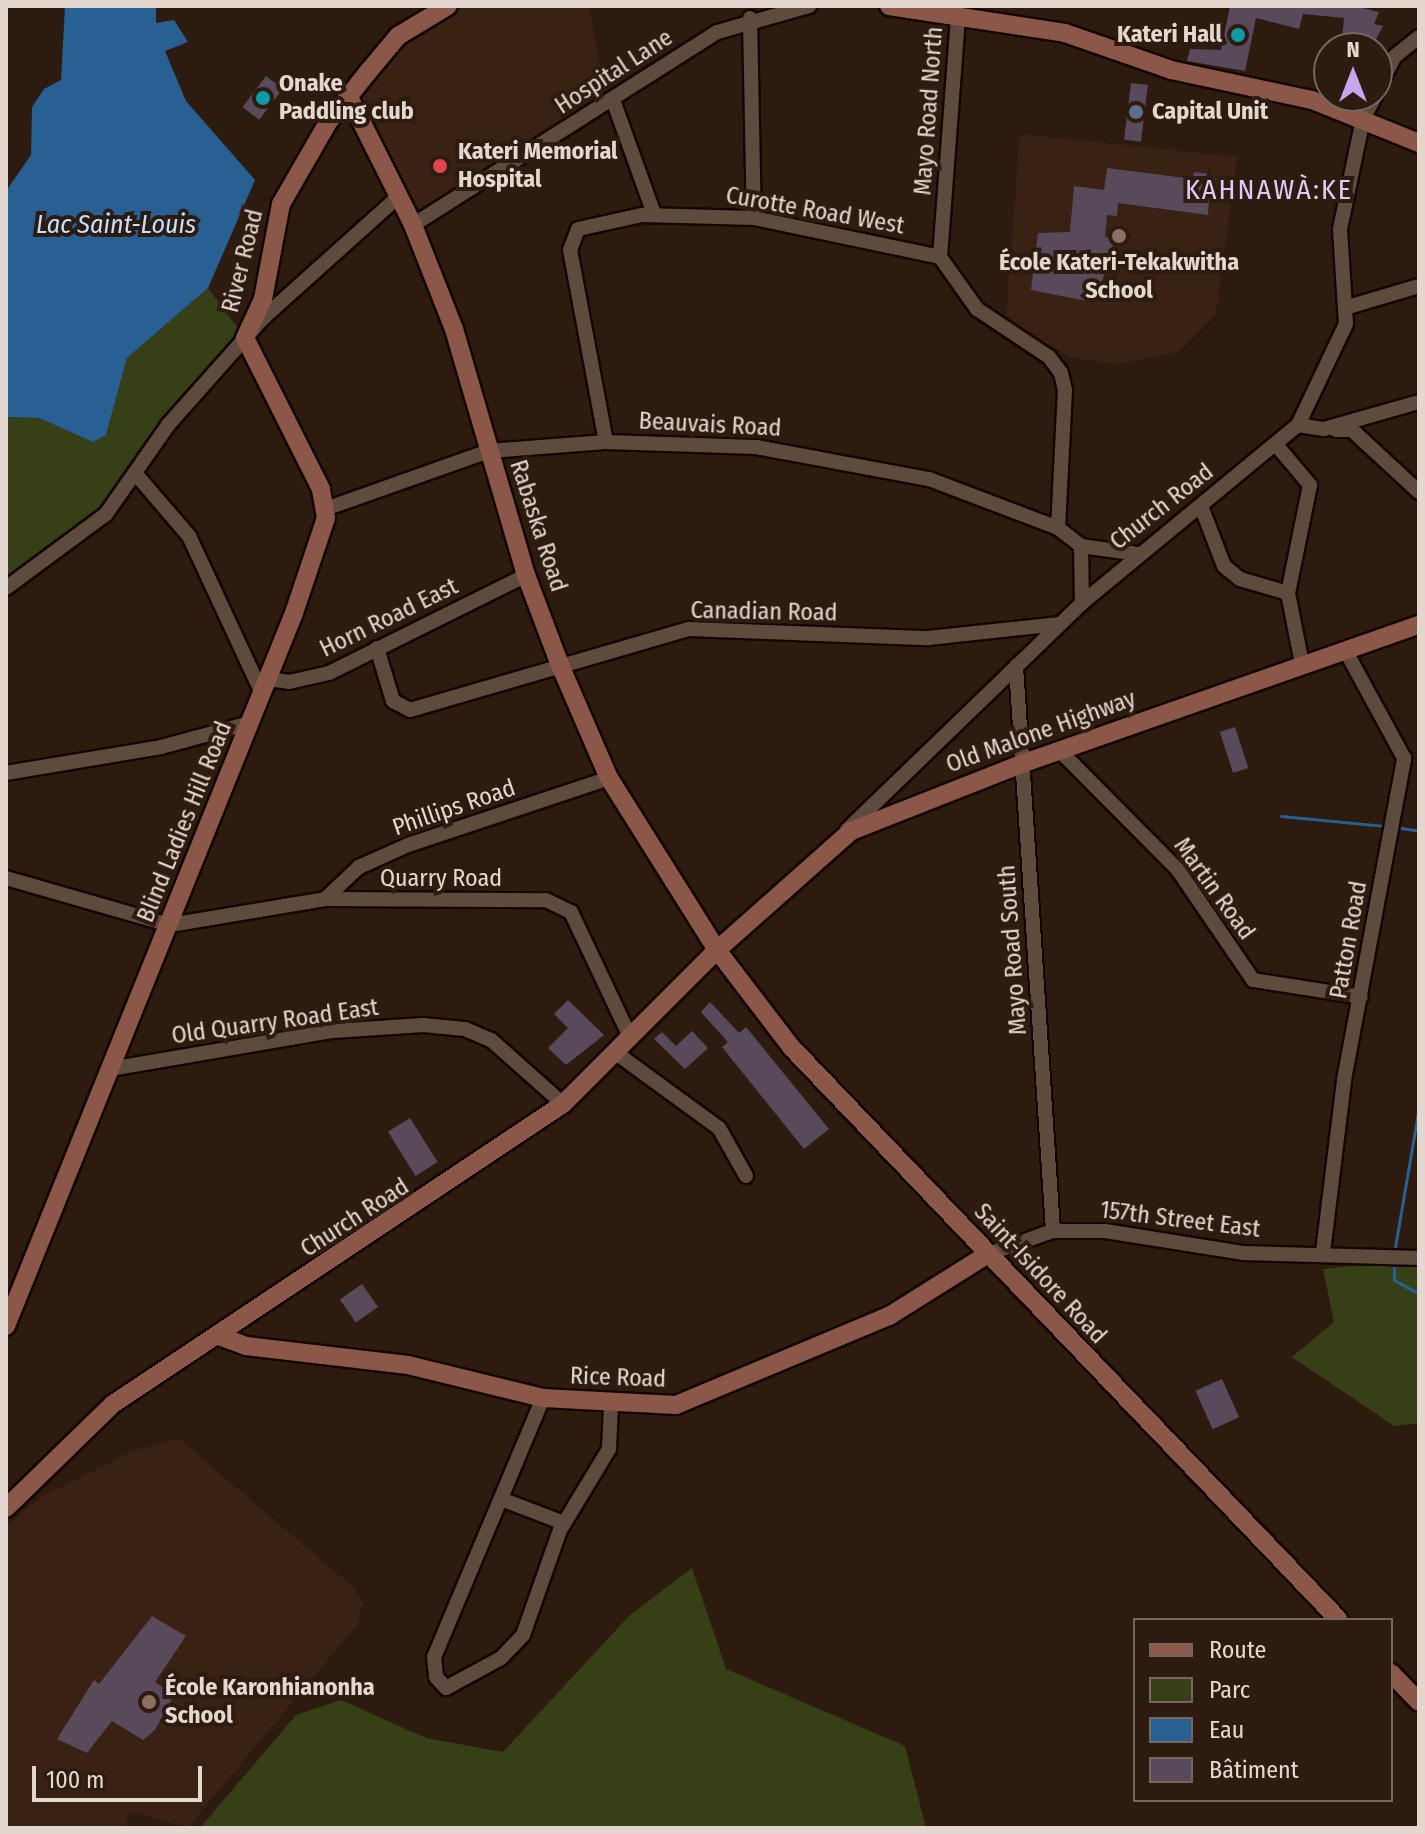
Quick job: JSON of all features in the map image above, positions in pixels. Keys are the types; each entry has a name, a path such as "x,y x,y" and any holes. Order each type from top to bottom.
{"street":[{"name":"River Road","path":"6,588 106,514 168,425 245,338 263,299 281,204 329,121 350,99 398,36 448,6"},
{"name":"Hospital Lane","path":"413,225 750,18 809,6"},
{"path":"889,6 1065,33 1153,65 1312,100 1419,143"},
{"name":"Mayo Road North","path":"940,257 958,16"},
{"path":"750,18 754,218"},
{"name":"Church Road","path":"1393,59 1419,37"},
{"name":"Rabaska Road","path":"350,99 413,225 464,360 526,575 560,665 609,778 717,950"},
{"path":"613,100 654,214"},
{"name":"Church Road","path":"826,850 1082,603 1139,554 1278,447 1298,425 1340,343 1348,307 1340,229 1367,112"},
{"path":"328,508 245,338 399,196"},
{"name":"Curotte Road West","path":"606,442 570,240 588,225 654,214 754,218 940,257"},
{"path":"940,257 977,309 1049,357 1061,373 1065,390 1058,528"},
{"path":"1348,307 1419,286"},
{"path":"1324,429 1419,402"},
{"path":"1298,425 1352,430 1419,492"},
{"name":"Beauvais Road","path":"328,508 489,451 606,442 732,445 859,462 929,479 1058,528 1081,546"},
{"path":"1278,447 1310,485 1288,593 1302,664"},
{"path":"135,473 189,536 264,686"},
{"path":"1201,506 1224,566 1240,579 1288,593"},
{"name":"Blind Ladies Hill Road","path":"6,1326 250,723 319,547 328,508"},
{"path":"1082,603 1081,546 1139,554"},
{"name":"Horn Road East","path":"264,686 311,680 526,575"},
{"name":"Canadian Road","path":"377,648 393,701 410,710 689,629 928,638 1060,624"},
{"name":"Old Malone Highway","path":"717,950 826,850 893,812 1059,750 1419,625"},
{"name":"Patton Road","path":"1323,1252 1331,1166 1361,997 1412,759 1345,650"},
{"name":"Mayo Road South","path":"1016,666 1053,1231"},
{"path":"6,773 161,747 250,723"},
{"name":"Martin Road","path":"1059,750 1178,870 1253,980 1361,997"},
{"name":"Phillips Road","path":"325,899 359,867 408,845 609,778"},
{"path":"8,883 170,925"},
{"name":"Quarry Road","path":"170,925 325,899 561,904 579,928 630,1037"},
{"name":"Church Road","path":"6,1508 113,1404 563,1104 717,950"},
{"name":"Saint-Isidore Road","path":"717,950 792,1048 1337,1618"},
{"name":"Old Quarry Road East","path":"110,1069 333,1031 423,1025 465,1029 491,1040 563,1104"},
{"path":"616,1053 719,1128 746,1176"},
{"name":"157th Street East","path":"988,1254 1053,1231 1105,1231 1244,1253 1323,1252 1419,1258"},
{"name":"Rice Road","path":"219,1336 246,1346 408,1365 543,1398 611,1406 694,1401 889,1316 988,1254"},
{"path":"543,1398 434,1657 436,1677 446,1688 501,1658 523,1635 564,1523 609,1449 611,1406"},
{"path":"501,1499 564,1523"},
{"path":"1393,1675 1419,1702"}],"shaded area":[{"name":"Kateri Memorial Hospital","path":"465,6 589,6 606,100 411,226 344,107 407,39"},
{"name":"École Kateri-Tekakwitha School","path":"1020,134 1237,157 1216,314 1178,352 1118,364 1071,358 1006,318"},
{"name":"École Karonhianonha School","path":"179,1439 353,1587 363,1603 357,1625 188,1827 130,1812 124,1828 6,1828 6,1526 43,1496 132,1451"}],"green space":[{"path":"208,288 245,338 106,514 6,588 6,417 39,418 93,442 106,435 127,358"},
{"path":"1388,1262 1419,1267 1419,1423 1394,1426 1292,1357 1334,1322 1323,1269"},
{"path":"692,1568 726,1669 905,1746 926,1828 200,1828 296,1715 341,1700 426,1738 503,1752 629,1616"}],"water":[{"name":"Lac Saint-Louis","path":"65,6 156,6 156,23 174,20 188,42 165,51 186,101 255,180 208,288 127,358 106,435 93,442 39,418 6,417 6,191 31,155 32,107 44,89 61,80"}],"building":[{"path":"1230,6 1354,6 1379,12 1374,24 1383,26 1380,32 1343,32 1344,18 1303,14 1299,29 1256,18 1245,71 1187,61 1190,49 1221,50"},
{"name":"Onake Paddling club","path":"266,76 283,89 259,120 243,107"},
{"name":"Capital Unit","path":"1131,83 1148,85 1141,142 1124,140"},
{"path":"1107,168 1193,179 1194,172 1210,174 1208,215 1118,203 1117,216 1107,215 1105,236 1114,242 1099,291 1089,290 1087,301 1031,290 1038,233 1070,232 1074,186 1104,190"},
{"path":"1235,727 1248,768 1233,773 1220,732"},
{"path":"568,1000 604,1035 566,1065 548,1048 568,1028 554,1014"},
{"path":"710,1002 739,1033 746,1027 829,1129 804,1149 722,1047 728,1042 701,1012"},
{"path":"692,1031 708,1048 685,1069 654,1039 662,1032 676,1046"},
{"path":"410,1118 438,1162 416,1176 388,1132"},
{"path":"362,1284 378,1307 356,1322 340,1299"},
{"path":"1222,1379 1239,1417 1213,1429 1196,1391"},
{"path":"152,1616 186,1636 155,1682 174,1695 155,1730 143,1740 112,1721 87,1753 57,1739 94,1680 99,1684"}],"waterway":[{"path":"1281,816 1384,826"},
{"path":"1401,828 1419,831"},
{"path":"1394,1253 1419,1106"},
{"path":"1394,1261 1394,1280 1419,1294"}],"place":[{"name":"Kateri Hall","path":"1238,35"},
{"name":"Onake Paddling club","path":"263,98"},
{"name":"Capital Unit","path":"1136,112"},
{"name":"Kateri Memorial Hospital","path":"440,166"},
{"name":"École Kateri-Tekakwitha School","path":"1119,236"},
{"name":"École Karonhianonha School","path":"149,1702"}],"district":[{"name":"KAHNAWÀ:KE","path":"1269,190"}]}
